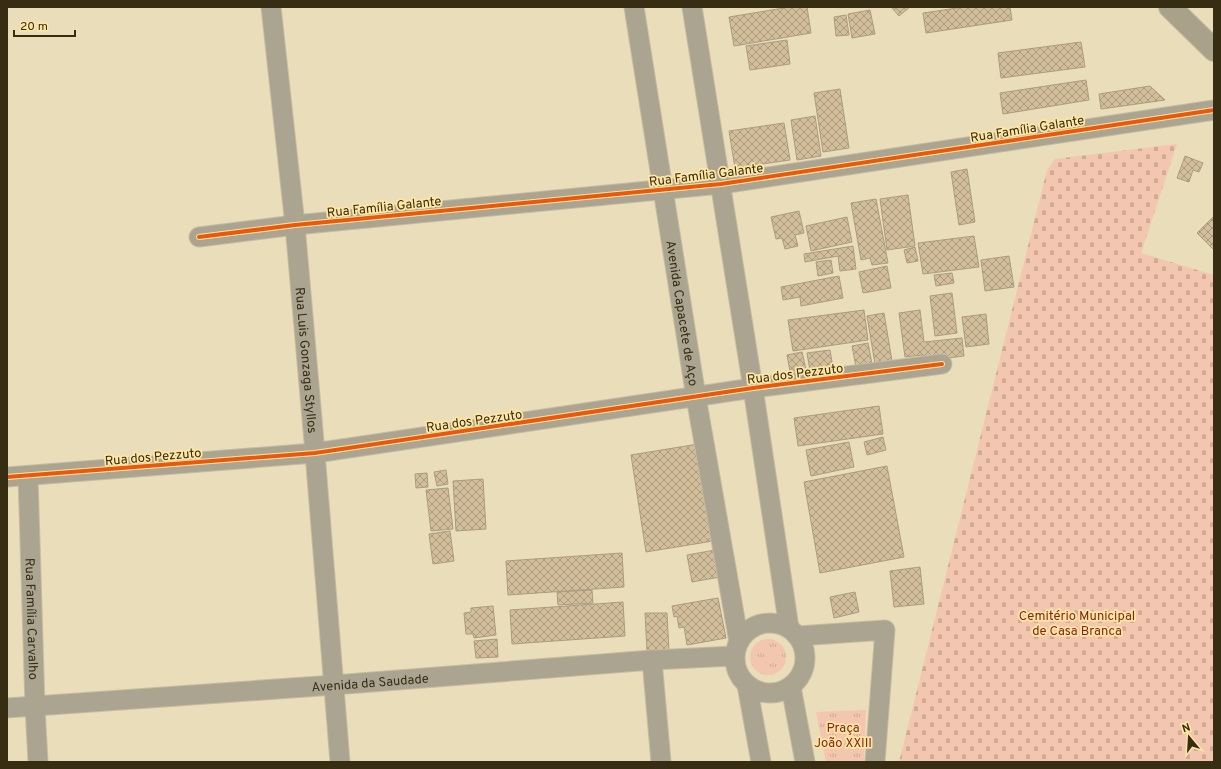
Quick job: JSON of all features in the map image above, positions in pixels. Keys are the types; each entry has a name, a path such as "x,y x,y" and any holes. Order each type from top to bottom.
{"main road":[{"path":"1170,7 1214,50"}],"street":[{"name":"Rua Luis Gonzaga Styllos","path":"271,7 295,225 340,762"},
{"name":"Avenida Capacete de Aço","path":"634,7 737,649"},
{"path":"692,7 793,632 803,646 806,657 804,668 799,679 791,687 781,692 769,694 757,691 747,685 740,676 735,665 737,649 746,633 756,626 767,623 778,624 793,632 885,630 875,762"},
{"name":"Rua Família Galante","path":"199,237 295,225 721,184 1214,110"},
{"name":"Rua dos Pezzuto","path":"7,478 315,453 753,388 942,364"},
{"name":"Rua Família Carvalho","path":"28,476 38,762"},
{"name":"Avenida da Saudade","path":"7,708 334,685 652,660 737,649"},
{"path":"652,660 661,762"},
{"path":"747,685 761,762"},
{"path":"791,687 805,762"}],"green space":[{"name":"Cemitério Municipal de Casa Branca","path":"1177,144 1141,253 1214,275 1214,762 899,762 1047,170 1055,159"},
{"path":"772,639 781,644 785,650 785,664 781,670 772,675 764,675 755,670 751,664 750,653 755,644 761,640"},
{"name":"Praça João XXIII","path":"866,710 864,762 826,762 816,712"}],"building":[{"path":"790,7 807,7 811,33 734,46 729,17"},
{"path":"891,7 910,7 899,16"},
{"path":"964,7 1010,7 1012,20 926,33 923,13"},
{"path":"870,10 875,34 852,38 848,14"},
{"path":"846,15 849,35 836,36 834,17"},
{"path":"787,40 790,64 750,70 746,46"},
{"path":"1081,42 1085,67 1001,78 998,53"},
{"path":"1086,80 1089,100 1003,114 1000,93"},
{"path":"1150,86 1165,100 1101,109 1099,94"},
{"path":"840,89 849,148 823,152 814,93"},
{"path":"815,116 821,156 797,160 791,120"},
{"path":"784,123 790,160 735,168 729,131"},
{"path":"1185,156 1203,163 1199,172 1193,170 1189,182 1177,178"},
{"path":"967,169 975,222 959,225 951,172"},
{"path":"908,195 915,246 887,250 880,199"},
{"path":"876,199 888,263 872,265 870,258 861,260 851,203"},
{"path":"799,211 804,233 795,235 798,246 785,249 782,238 776,239 771,217"},
{"path":"1214,216 1214,250 1197,233"},
{"path":"847,217 852,242 811,251 806,226"},
{"path":"974,236 979,267 923,274 918,243"},
{"path":"853,246 856,269 840,271 838,256 805,262 804,254"},
{"path":"915,247 918,261 907,263 904,250"},
{"path":"1009,256 1014,287 985,291 981,260"},
{"path":"831,260 833,273 818,276 816,262"},
{"path":"887,266 891,288 863,293 859,272"},
{"path":"952,273 954,283 936,286 934,275"},
{"path":"839,276 843,298 801,306 800,297 783,300 781,287"},
{"path":"952,293 957,333 935,336 930,296"},
{"path":"864,310 868,340 793,351 788,320"},
{"path":"920,310 924,342 962,338 964,356 923,361 922,355 905,357 899,313"},
{"path":"884,313 892,361 875,364 867,316"},
{"path":"986,314 989,344 966,347 962,317"},
{"path":"868,343 873,369 857,372 852,346"},
{"path":"830,350 834,374 811,377 807,353"},
{"path":"802,352 808,378 792,382 787,355"},
{"path":"879,406 883,434 798,446 794,418"},
{"path":"883,437 886,450 867,455 864,442"},
{"path":"849,442 854,467 811,476 806,450"},
{"path":"698,444 713,541 646,552 631,455"},
{"path":"887,466 904,557 820,573 804,482"},
{"path":"446,470 448,484 437,486 434,472"},
{"path":"427,473 428,487 416,488 415,474"},
{"path":"483,479 486,529 456,531 453,481"},
{"path":"448,488 453,529 431,531 426,490"},
{"path":"450,531 454,561 433,564 429,534"},
{"path":"721,549 726,576 692,582 687,555"},
{"path":"622,553 624,587 508,595 506,561"},
{"path":"920,567 924,604 894,607 890,571"},
{"path":"592,590 593,603 558,605 557,592"},
{"path":"855,592 859,612 834,618 830,597"},
{"path":"718,598 726,638 687,645 684,627 679,628 677,616 674,617 672,606"},
{"path":"623,602 625,636 512,644 510,610"},
{"path":"493,606 496,635 474,638 473,634 466,634 464,613 471,612 471,608"},
{"path":"645,613 667,613 669,650 647,651"},
{"path":"497,639 498,657 476,658 474,641"}],"cycle path":[{"path":"199,237 295,225 721,184 1214,110"},
{"path":"7,477 315,453 753,388 942,364"}]}
